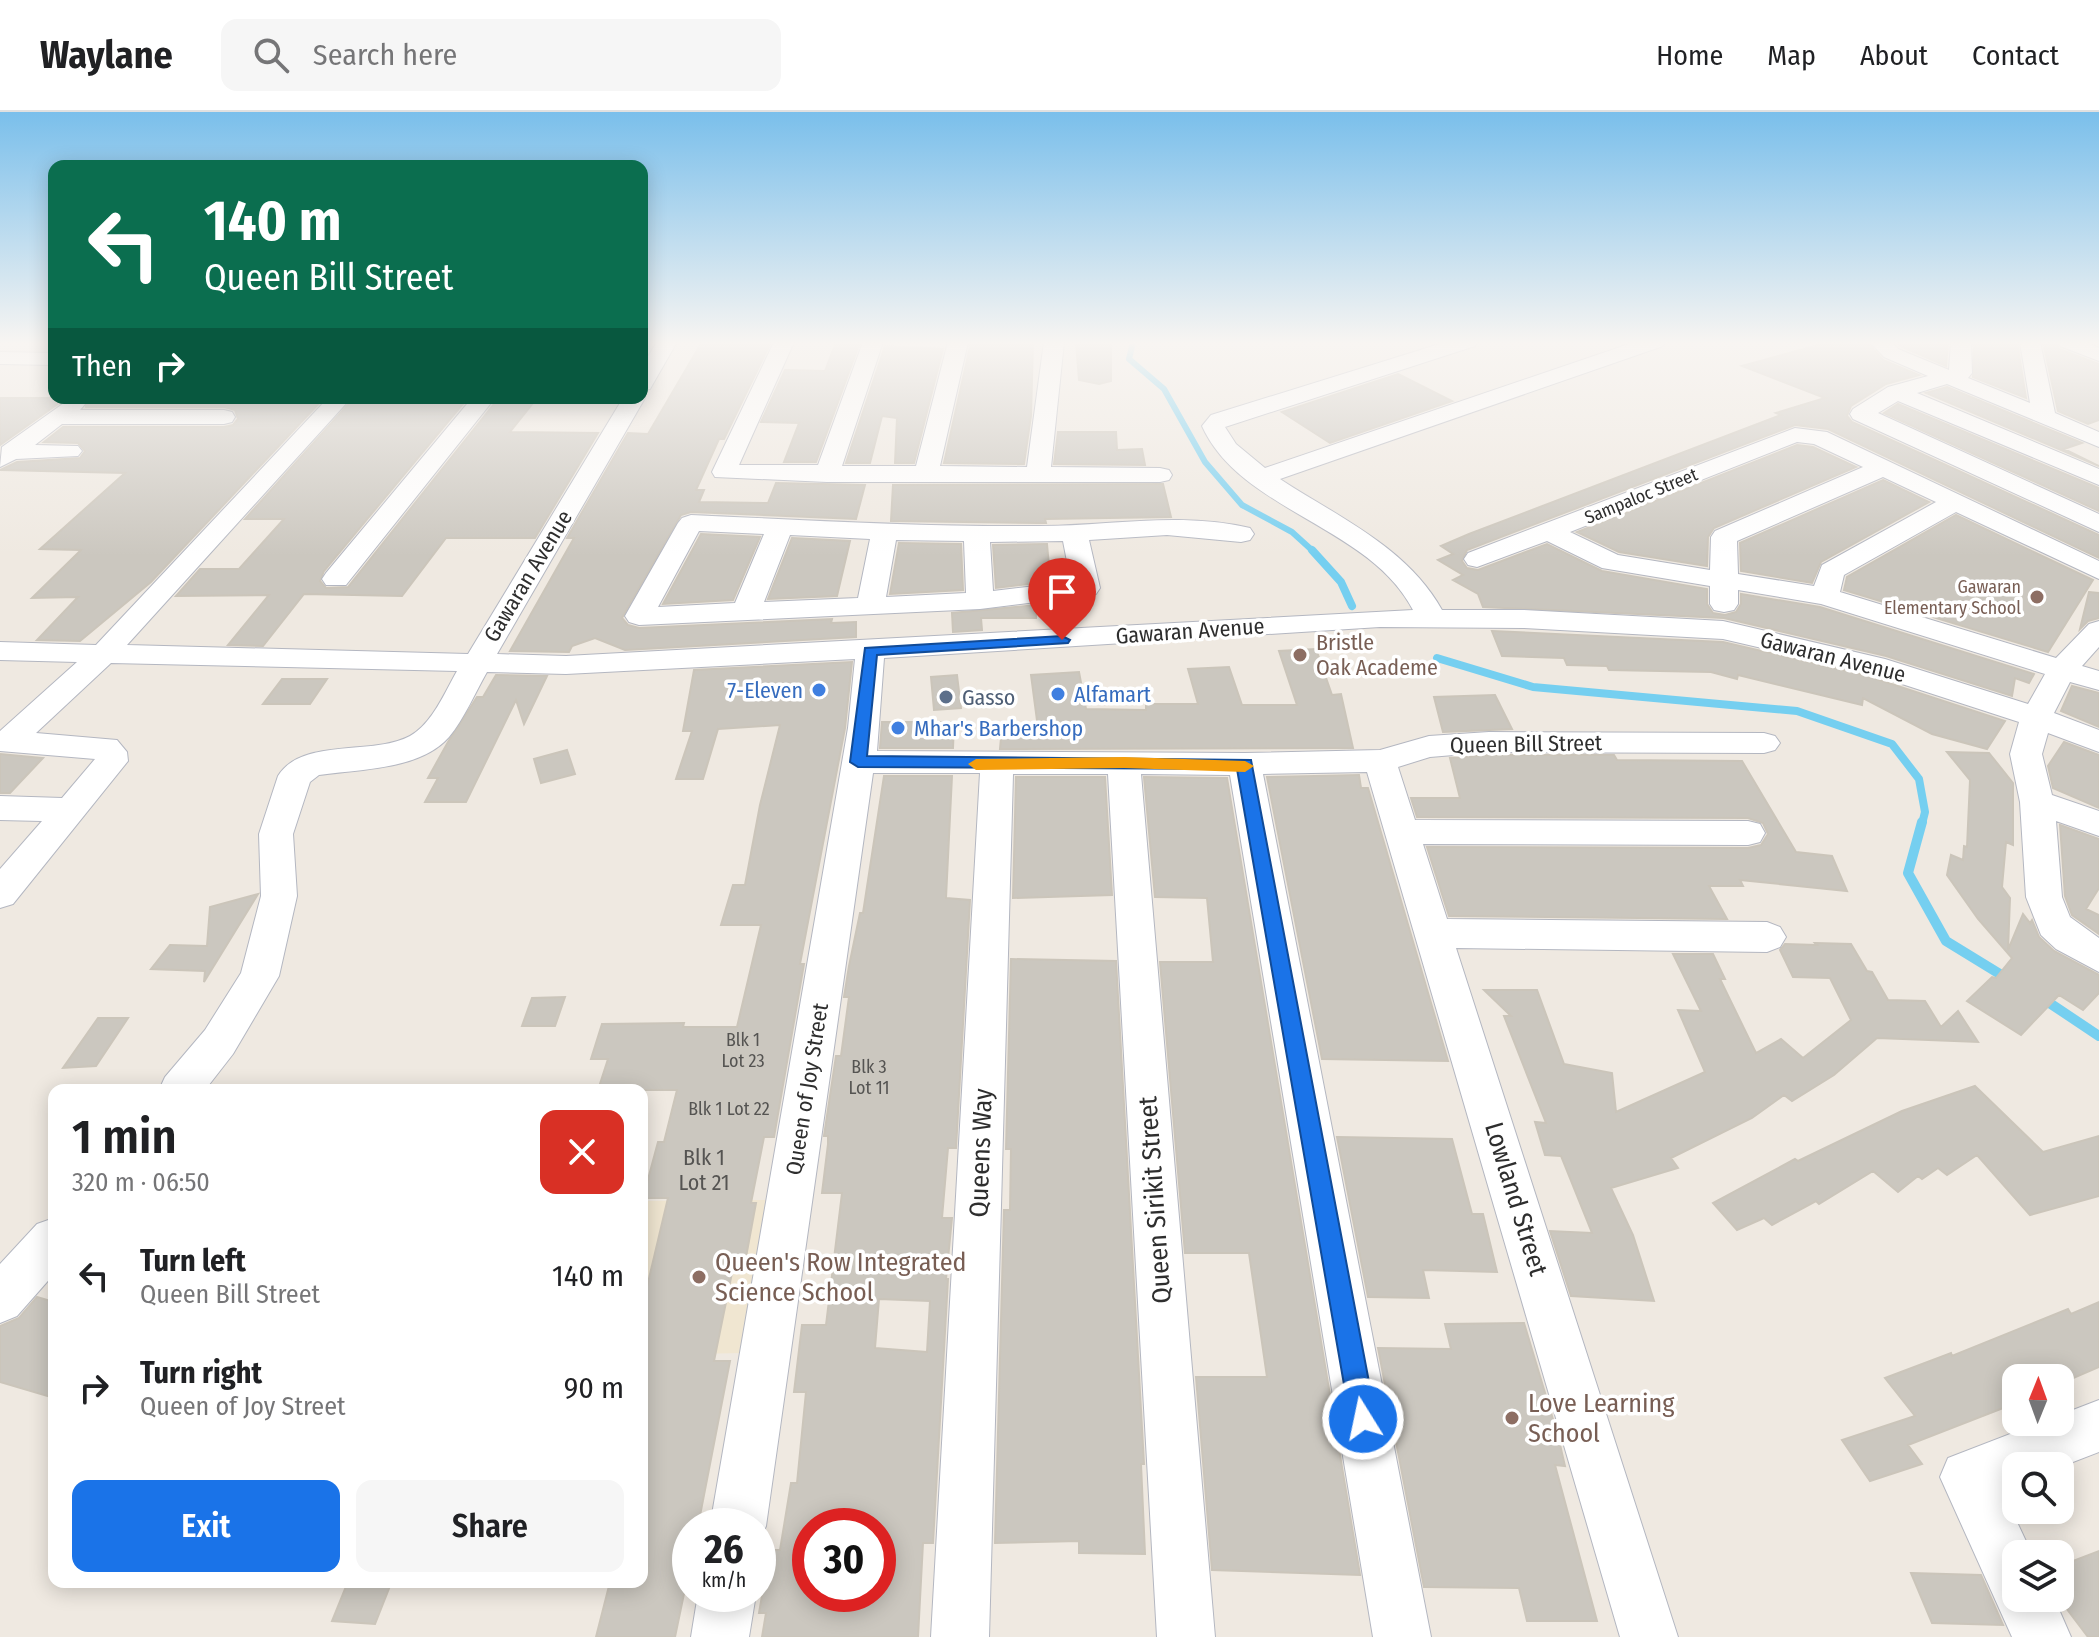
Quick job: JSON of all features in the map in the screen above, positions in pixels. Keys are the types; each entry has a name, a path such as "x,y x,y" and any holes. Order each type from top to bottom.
{"street":[{"path":"5,456 61,413"},
{"path":"4,741 103,654 326,413"},
{"path":"336,579 472,413"},
{"name":"Gawaran Avenue","path":"476,664 625,413"},
{"path":"751,413 724,472 1160,475"},
{"path":"827,475 848,413"},
{"path":"926,475 941,413"},
{"path":"1038,476 1046,413"},
{"path":"1241,413 1219,420 1213,426 1221,444 1261,478 1354,535 1382,558 1419,590 1432,618"},
{"path":"1261,478 1449,413"},
{"path":"1862,413 2099,524"},
{"path":"1946,413 2099,478"},
{"path":"2035,413 2099,440"},
{"path":"56,417 224,417"},
{"name":"Sampaloc Street","path":"1477,559 1795,435 1806,434 1882,468"},
{"path":"5,456 70,451"},
{"path":"1723,630 1724,537 1882,468 2099,571"},
{"path":"1825,596 1832,571 1955,502"},
{"path":"1075,534 1086,588 1044,596 639,616 691,523 977,535 1201,528 1241,534"},
{"path":"746,612 780,527"},
{"path":"870,606 885,530"},
{"path":"1550,532 1611,562 1825,596 2099,681"},
{"path":"977,535 990,600 1009,643"},
{"path":"1044,596 1062,640"},
{"name":"Gawaran Avenue","path":"476,664 566,665 870,651 1380,618 1524,619 1723,630 1874,665 2036,717 2099,742"},
{"path":"2099,630 2063,668 2036,717 2026,754 2037,802 2044,897 2054,925 2069,939 2099,957"},
{"path":"0,651 476,664 438,729 424,742 400,752 310,765 295,776 276,834 279,896 260,976 219,1042 185,1084"},
{"name":"Queen of Joy Street","path":"741,1508 864,728 870,651"},
{"path":"4,741 106,747 111,752 112,761 5,883"},
{"name":"Queen Bill Street","path":"858,762 1245,764 1380,761 1429,747 1489,742 1764,743"},
{"name":"Lowland Street","path":"1380,761 1649,1637"},
{"name":"Queen Sirikit Street","path":"1124,762 1186,1637"},
{"name":"Queens Way","path":"960,1637 997,764"},
{"path":"1245,764 1402,1637"},
{"path":"2037,802 2099,824"},
{"path":"0,808 71,810"},
{"path":"1404,832 1748,833"},
{"path":"1435,933 1767,937"},
{"path":"0,1299 48,1247"},
{"path":"2002,1552 1967,1477 2099,1426"},
{"path":"720,1637 724,1612"},
{"path":"2030,1612 2042,1637"}],"shaded area":[{"name":"Queen's Row Integrated Science School","path":"769,1200 744,1353 648,1355 648,1201"}],"building":[{"path":"0,413 45,413 0,445"},
{"path":"236,413 310,413 151,582 80,641 37,640 78,597 32,598 81,550 40,549 125,473 0,470 17,462 80,458 85,451 78,443 44,442 63,427 224,427 233,425 238,419"},
{"path":"340,413 455,413 324,571 320,581 326,588 348,587 487,413 525,413 510,432 598,433 535,538 446,538 402,596 304,594 263,646 228,645 269,595 176,596 200,569 239,569 284,519 245,519"},
{"path":"660,413 737,413 724,439 719,439 696,490 704,490 699,502 768,503 776,483 865,485 856,519 691,512 681,515 622,618 628,625 639,628 832,619 831,623 856,622 856,637 625,650 595,638 572,646 569,652 510,651 574,538 567,538 628,433 648,434"},
{"path":"765,413 834,413 816,462 784,462 799,423 761,422"},
{"path":"863,413 927,413 914,463 895,463 897,418 882,416 870,463 846,463"},
{"path":"955,413 1031,413 1024,464 944,463"},
{"path":"1284,413 1417,413 1330,443"},
{"path":"1776,413 1848,413 1852,422 2099,535 2099,558 1828,429 1795,425 1467,550 1462,561 1467,568 1478,570 1547,544 1602,571 1707,589 1707,604 1713,613 1725,615 1736,612 1741,604 1741,594 1820,607 2034,674 2029,683 2015,678 2012,696 1886,656 1724,618 1483,607 1478,594 1453,580 1463,575 1438,560 1453,554 1441,546 1469,534 1781,415"},
{"path":"1884,413 1920,413 2099,488 2099,511"},
{"path":"1974,413 2010,413 2082,443 2064,449 2099,466"},
{"path":"2063,413 2099,413 2099,420 2088,424"},
{"path":"1058,432 1116,432 1117,450 1142,449 1145,465 1054,464"},
{"path":"1797,445 1813,447 1856,467 1714,528 1708,537 1707,566 1619,552 1577,532"},
{"path":"1883,480 1929,502 1821,562 1812,583 1741,571 1740,543"},
{"path":"1163,484 1171,517 1045,519 1046,523 891,521 893,485"},
{"name":"Gawaran Elementary School","path":"1956,515 2093,580 2048,652 1844,590 1847,577"},
{"path":"701,534 760,537 733,600 663,604"},
{"path":"792,538 850,541 837,596 768,599"},
{"path":"899,543 961,544 963,590 890,594"},
{"path":"1047,544 1050,577 1036,577 1036,583 996,588 993,545"},
{"path":"2089,592 2099,593 2099,618 2088,621 2080,629"},
{"path":"1036,605 1036,618 981,618 982,630 953,632 952,613"},
{"path":"1492,631 1723,642 1864,675 2005,721 1987,749 1932,734 1863,698 1862,705 1738,675 1737,679 1711,672 1609,670 1607,666 1567,665 1564,658 1502,656"},
{"path":"1316,649 1332,695 1341,694 1353,748 1000,749 1002,727 1038,728 1031,675 1079,672 1086,709 1146,710 1146,704 1198,704 1188,669 1229,667 1242,705 1297,705 1279,651"},
{"path":"852,662 845,728 800,964 804,964 774,1137 764,1137 751,1203 756,1203 744,1268 733,1268 714,1361 730,1361 701,1508 672,1508 672,1612 680,1612 675,1637 596,1637 608,1588 648,1588 648,1283 668,1198 648,1198 648,1179 658,1142 664,1142 677,1090 648,1090 648,1084 600,1084 608,1059 591,1059 602,1024 684,1023 683,1027 737,1027 761,925 721,925 733,885 745,885 760,805 780,725 718,729 703,779 676,779 692,731 683,731 694,670"},
{"path":"496,675 547,676 524,724 516,700 466,802 425,802 438,778 428,778 448,742 477,697 483,697"},
{"name":"Gasso","path":"957,675 961,708 934,710 931,677"},
{"path":"282,679 327,679 310,704 263,704"},
{"path":"2072,686 2099,693 2099,727 2061,711"},
{"path":"1495,695 1512,729 1443,732 1434,697"},
{"path":"882,722 954,722 953,748 880,748"},
{"path":"2064,742 2099,755 2099,808 2053,788 2048,766"},
{"path":"567,750 575,774 541,783 534,759"},
{"path":"1947,752 1989,753 2013,783 2013,845 2006,842 2002,887 2010,898 2008,950 2023,914 2030,923 2032,920 2039,937 2054,951 2099,975 2099,993 2083,1010 2059,995 2021,1035 1967,1001 1992,977 1996,978 2012,958 1978,919 1947,875 1951,855 1963,860 1964,846 1967,847 1970,780"},
{"path":"0,754 43,758 10,793 0,793"},
{"path":"1614,755 1617,760 1742,761 1796,852 1832,856 1847,891 1740,880 1743,886 1709,886 1727,919 1449,916 1427,847 1748,848 1761,845 1768,834 1763,823 1748,818 1417,817 1411,798 1460,798 1450,758"},
{"path":"1359,775 1361,788 1368,788 1448,1061 1322,1059 1267,777"},
{"path":"884,776 952,776 946,898 970,900 956,1148 948,1148 942,1218 952,1218 946,1279 933,1543 923,1543 918,1637 762,1637 766,1613 759,1612 776,1612 776,1550 780,1550 791,1483 797,1483 806,1392 794,1392 802,1325 826,1325 842,1193 822,1193 828,1144 828,1136 824,1136 836,1056 841,1056 849,997 844,997 860,913 863,913","holes":["879,1299 930,1301 927,1352 875,1348"]},
{"path":"1016,777 1105,777 1112,895 1013,898"},
{"path":"1144,777 1227,778 1360,1575 1212,1570 1196,1377 1267,1377 1249,1253 1185,1253 1160,962 1213,962 1207,898 1155,897"},
{"path":"2060,825 2099,839 2099,888 2086,909 2099,915 2099,934 2072,915 2065,896"},
{"path":"258,894 204,982 205,971 151,969 170,945 207,946 210,907"},
{"path":"1815,943 1851,944 1888,1000 1925,1001 1941,1027 1958,1011 1978,1042 1877,1038 1834,1075 1792,1101 1784,1095 1752,1118 1671,1158 1678,1168 1611,1188 1633,1235 1654,1301 1571,1296 1550,1231 1592,1233 1561,1156 1545,1155 1535,1122 1546,1123 1504,1016 1511,1016 1484,990 1537,990 1564,1064 1612,1073 1616,1112 1705,1072 1678,1010 1701,1011 1673,954 1713,954 1725,979 1720,979 1756,1053 1781,1039 1803,1058 1851,1020 1830,978 1793,977 1780,950 1785,944 1817,945"},
{"path":"1011,959 1116,961 1144,1464 1141,1464 1145,1554 1079,1553 1079,1541 995,1543 1004,1210 1010,1210 1011,1149 1006,1149"},
{"path":"565,997 555,1026 522,1026 532,998"},
{"path":"98,1018 128,1018 96,1066 63,1068"},
{"path":"1975,1086 2043,1152 2099,1136 2099,1196 2030,1215 1977,1155 1947,1175 1938,1168 1922,1179 1918,1176 1898,1192 1873,1171 1819,1204 1816,1201 1772,1225 1764,1218 1737,1230 1713,1203 1795,1159 1798,1161 1902,1111"},
{"path":"1337,1137 1452,1139 1472,1214 1483,1214 1497,1272 1423,1270 1429,1298 1368,1297"},
{"path":"37,1297 48,1300 48,1396 0,1382 0,1326 19,1318"},
{"path":"2099,1302 2099,1367 2074,1378 2074,1364 2002,1364 2002,1408 1908,1445 1922,1464 1870,1481 1842,1440 1915,1416 1885,1378 1951,1353 1952,1356 2068,1309 2071,1314"},
{"path":"1524,1323 1558,1436 1565,1466 1555,1465 1597,1621 1527,1621 1519,1588 1424,1587 1378,1348 1451,1349 1445,1324"},
{"path":"2099,1551 2099,1637 2088,1637 2069,1612 2074,1612 2074,1561"},
{"path":"1911,1573 1981,1575 2003,1625 1932,1623"},
{"path":"345,1588 389,1588 375,1624 332,1621"}],"waterway":[{"path":"1178,413 1205,462 1242,505 1292,532 1313,551"},
{"path":"1313,551 1341,582 1352,606"},
{"path":"1437,658 1533,687 1797,711 1892,744 1919,779 1925,812 1922,824"},
{"path":"1922,822 1908,873 1946,941 2008,979"},
{"path":"2042,998 2099,1036"}],"slow traffic":[{"path":"976,764 1124,762 1245,766"}],"place":[{"name":"Gawaran Elementary School","path":"2037,597"},
{"name":"Bristle Oak Academe","path":"1300,655"},
{"name":"7-Eleven","path":"819,690"},
{"name":"Alfamart","path":"1058,694"},
{"name":"Gasso","path":"946,697"},
{"name":"Mhar's Barbershop","path":"898,728"},
{"name":"Queen's Row Integrated Science School","path":"699,1277"},
{"name":"Love Learning School","path":"1512,1418"}],"route":[{"path":"1062,640 870,651 858,762 1245,764 1363,1419"}]}
